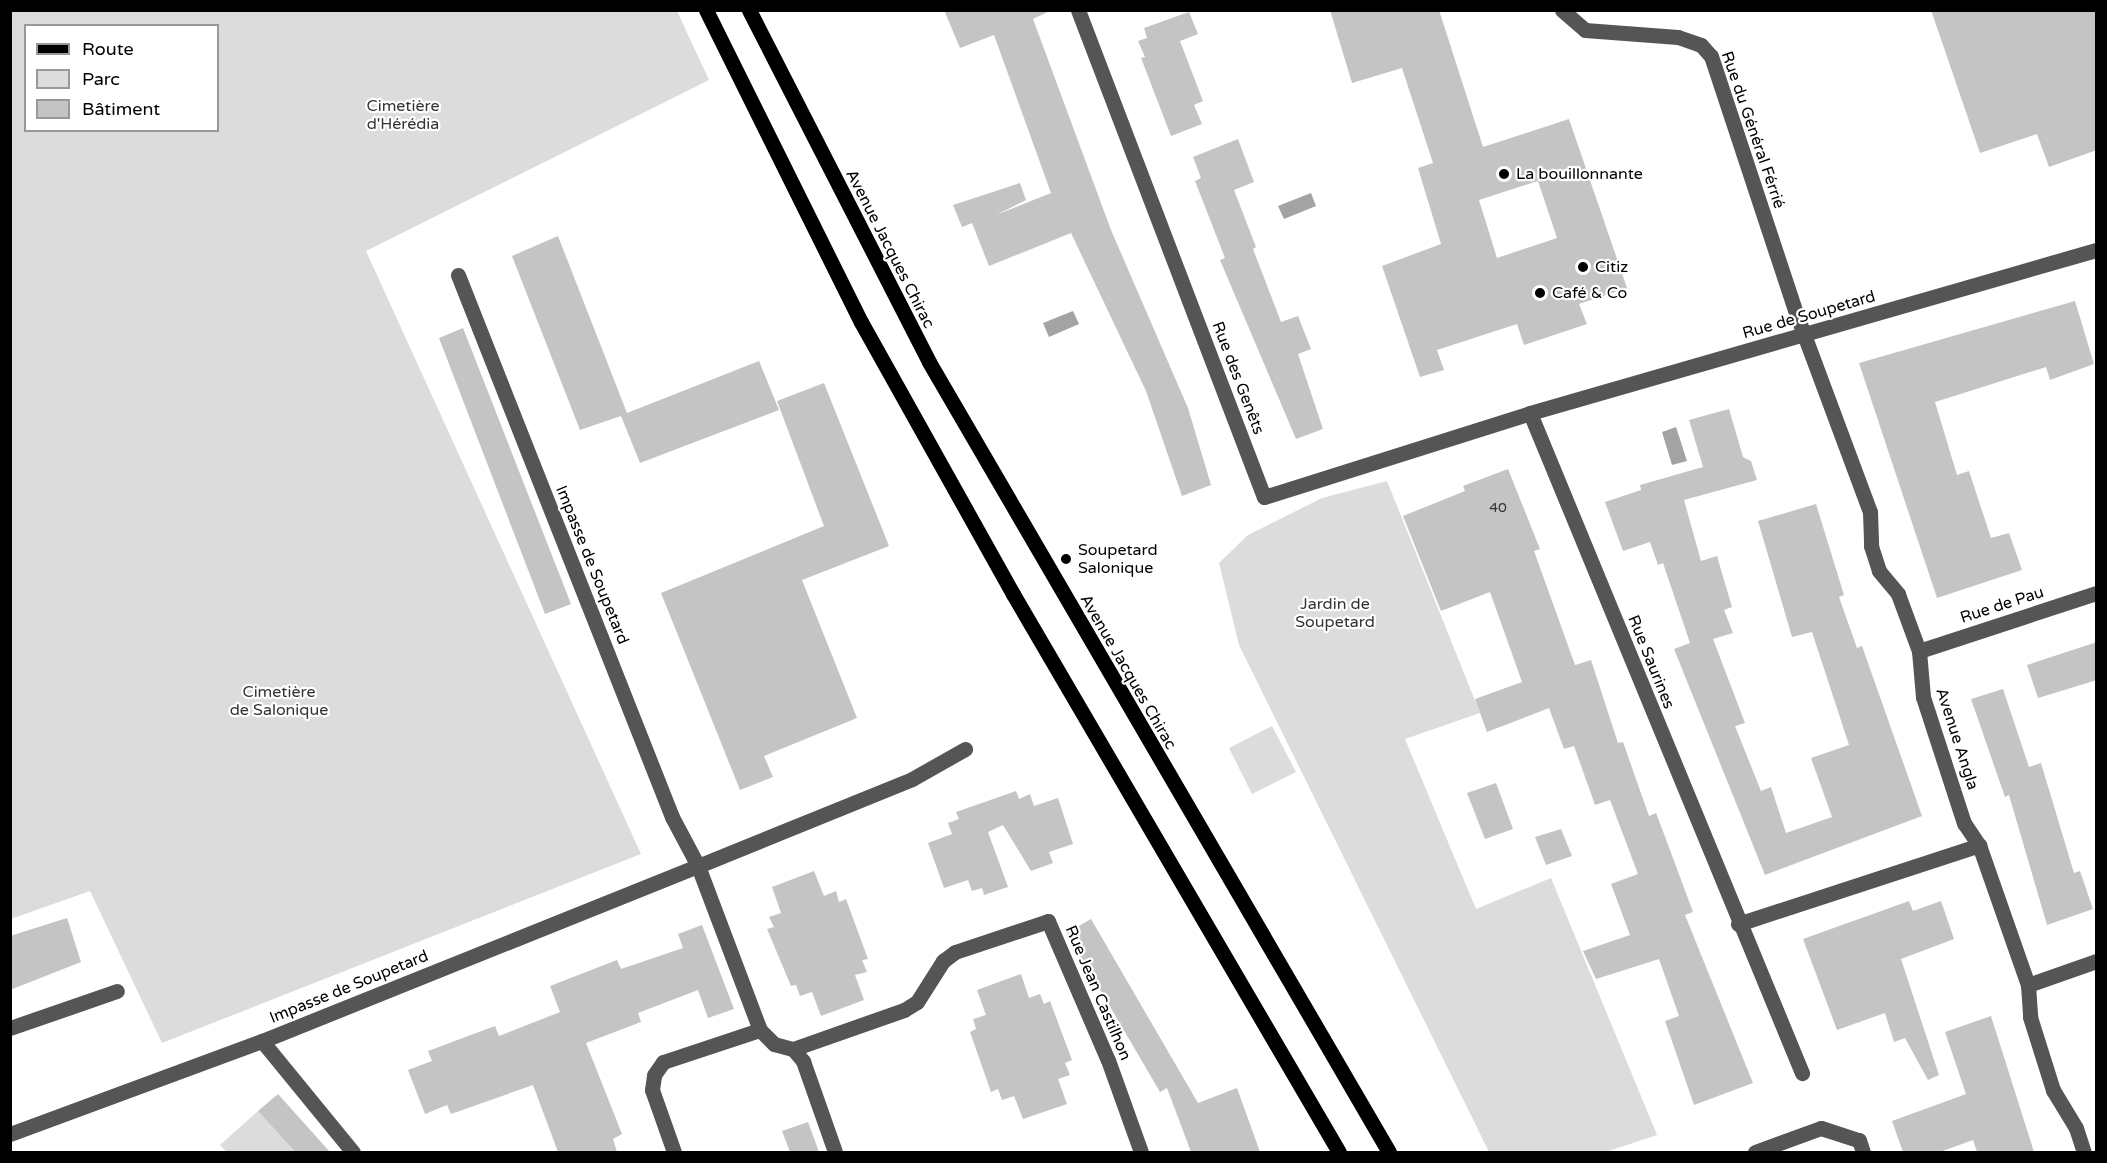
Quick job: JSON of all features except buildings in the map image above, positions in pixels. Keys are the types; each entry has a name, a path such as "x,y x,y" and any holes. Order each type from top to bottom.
{"main road":[{"path":"706,10 861,322 1014,594 1340,1152"},
{"name":"Avenue Jacques Chirac","path":"749,10 928,362 1389,1152"}],"street":[{"name":"Rue des Genêts","path":"1078,10 1264,497 1530,413"},
{"name":"Rue du Général Férrié","path":"1562,10 1586,30 1684,38 1701,45 1711,56 1805,336"},
{"name":"Rue de Soupetard","path":"1530,413 1805,336 2097,250"},
{"name":"Impasse de Soupetard","path":"458,275 672,817 698,866"},
{"name":"Avenue Angla","path":"1805,336 1870,512 1871,546 1879,571 1898,594 1919,651 1923,697 1964,822 1980,845 2028,984 2030,1017 2054,1090 2076,1128 2084,1152"},
{"name":"Rue Saurines","path":"1530,413 1738,924 1802,1073"},
{"name":"Rue de Pau","path":"1919,651 2097,593"},
{"name":"Impasse de Soupetard","path":"10,1134 262,1041 698,866 912,779 965,749"},
{"path":"1738,924 1980,845"},
{"path":"698,866 760,1030 774,1044 793,1049 803,1061 835,1152"},
{"name":"Rue Jean Castilhon","path":"793,1049 904,1010 916,1002 943,961 955,952 1048,921 1108,1060 1141,1152"},
{"path":"2028,984 2097,961"},
{"path":"10,1028 117,991"},
{"path":"674,1152 652,1090 654,1075 663,1062 760,1030"},
{"path":"262,1041 353,1152"},
{"path":"1755,1152 1821,1128 1859,1140 1863,1152"}],"green space":[{"name":"Cimetière de Salonique","path":"10,11 677,11 709,80 366,251 641,854 162,1043 90,891 11,919"},
{"name":"Jardin de Soupetard","path":"1387,481 1480,713 1405,739 1476,909 1551,878 1657,1135 1606,1152 1489,1152 1239,645 1219,563 1248,535 1322,498"},
{"path":"1272,726 1296,772 1252,794 1229,748"},
{"path":"258,1111 295,1152 227,1152 220,1145"}],"shaded area":[{"path":"1311,193 1316,206 1284,219 1278,206"},
{"path":"1073,311 1079,324 1049,337 1043,323"},
{"path":"1676,427 1687,461 1672,465 1662,432"}],"place":[{"name":"La bouillonnante","path":"1504,174"},
{"name":"Citiz","path":"1583,267"},
{"name":"Café & Co","path":"1540,293"},
{"name":"Soupetard Salonique","path":"1066,559"}],"park label":[{"name":"Cimetière d'Hérédia","path":"403,115"}]}
